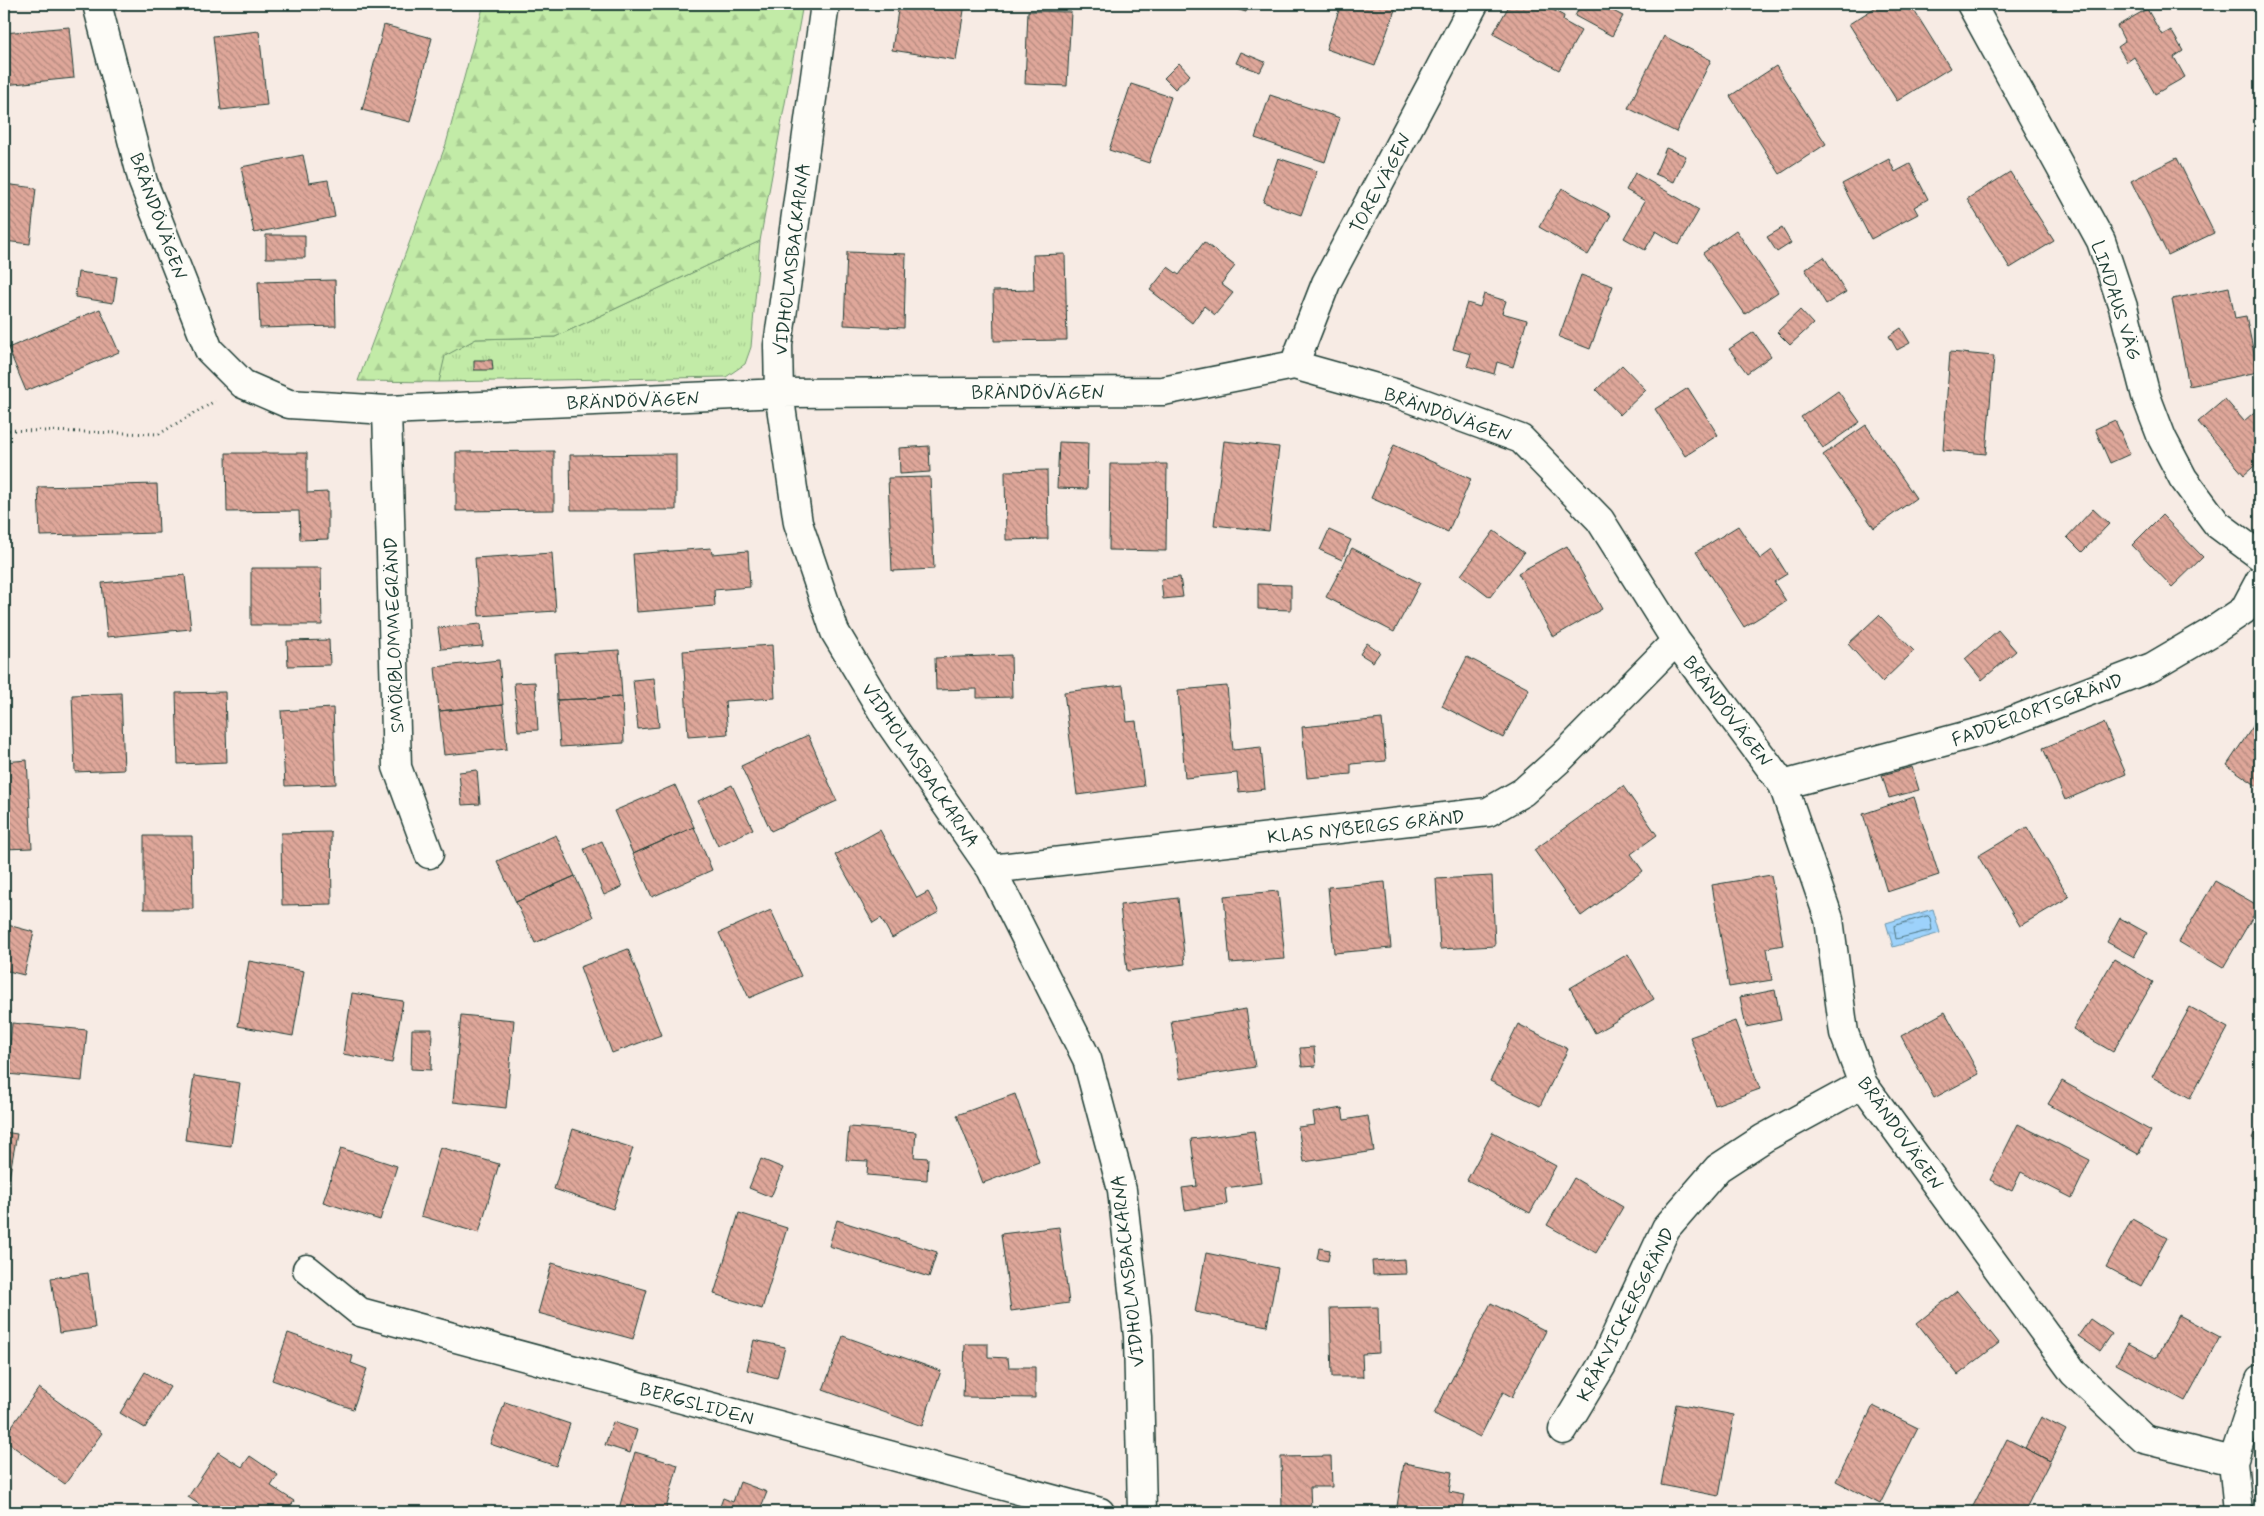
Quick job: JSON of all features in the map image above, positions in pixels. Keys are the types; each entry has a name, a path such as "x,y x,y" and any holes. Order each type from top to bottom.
{"street":[{"name":"BRÄNDÖVÄGEN","path":"97,4 143,182 209,350 243,384 290,404 387,410 779,393 1163,391 1294,366 1401,395 1521,439 1600,520 1676,641 1783,785 1828,919 1844,1033 1863,1084 2074,1373 2144,1439 2233,1461"},
{"name":"VIDHOLMSBACKARNA","path":"825,4 778,345 779,393 798,523 836,632 887,719 991,869 1087,1059 1122,1190 1138,1336 1142,1512"},
{"name":"TOREVÄGEN","path":"1294,366 1326,283 1474,4"},
{"name":"LINDAUS VÄG","path":"1971,4 2101,241 2123,307 2146,396 2166,446 2183,478 2217,524 2260,556"},
{"name":"SMÖRBLOMMEGRÄND","path":"387,410 397,767 429,854"},
{"name":"FADDERORTSGRÄND","path":"1783,785 1991,729 2152,667 2210,633 2244,610 2260,580"},
{"name":"KLAS NYBERGS GRÄND","path":"991,869 1488,812 1523,792 1562,757 1676,641"},
{"name":"KRÅKVICKERSGRÄND","path":"1563,1430 1602,1364 1666,1228 1718,1168 1764,1138 1863,1084"},
{"name":"BERGSLIDEN","path":"307,1269 360,1312 1100,1512"},
{"path":"2238,1512 2233,1461 2260,1379"}],"path":[{"path":"4,430 159,434 243,384"}],"green space":[{"path":"484,4 803,4 760,241 555,337 476,339 445,356 439,382 358,381 446,144"},
{"path":"760,241 751,347 745,364 726,377 439,382 444,356 476,339 555,337"}],"water":[{"path":"1933,909 1940,933 1893,947 1886,923"}],"building":[{"path":"899,4 965,4 956,60 892,50"},
{"path":"1219,4 1248,4 1246,12"},
{"path":"1341,4 1397,4 1375,66 1326,49"},
{"path":"1510,4 1519,7 1521,4 1542,4 1564,16 1563,21 1581,31 1559,70 1493,34"},
{"path":"1581,4 1599,4 1623,16 1612,36 1575,16"},
{"path":"1881,4 1910,4 1950,68 1897,101 1849,24"},
{"path":"2147,9 2162,35 2171,30 2183,51 2174,57 2185,77 2155,94 2134,57 2127,62 2118,47 2125,42 2117,26"},
{"path":"1028,11 1071,12 1067,86 1025,84"},
{"path":"384,25 432,38 410,122 362,110"},
{"path":"69,27 74,78 4,85 4,33"},
{"path":"259,31 267,105 221,110 213,36"},
{"path":"1664,36 1711,60 1676,132 1628,108"},
{"path":"1241,52 1265,62 1260,72 1236,63"},
{"path":"1179,63 1190,75 1175,89 1164,78"},
{"path":"1776,66 1826,144 1780,174 1730,96"},
{"path":"1131,84 1171,97 1149,163 1109,150"},
{"path":"1270,95 1340,118 1325,162 1255,138"},
{"path":"1666,148 1686,156 1674,182 1655,174"},
{"path":"303,155 309,183 328,180 335,217 254,233 241,167"},
{"path":"1278,158 1317,171 1301,215 1263,202"},
{"path":"2177,158 2214,233 2168,255 2131,181"},
{"path":"1889,159 1895,172 1910,164 1928,199 1914,207 1918,214 1871,239 1842,184"},
{"path":"2010,172 2054,241 2010,268 1967,199"},
{"path":"1635,173 1699,210 1679,245 1656,231 1645,250 1624,238 1645,201 1626,190"},
{"path":"4,184 36,188 30,244 4,241"},
{"path":"1562,188 1611,215 1588,255 1539,227"},
{"path":"1782,228 1791,243 1777,252 1767,237"},
{"path":"1736,230 1778,292 1745,314 1703,253"},
{"path":"266,235 305,235 305,258 266,258"},
{"path":"1204,242 1235,266 1221,284 1233,293 1215,315 1204,306 1192,323 1150,290 1168,267 1179,275"},
{"path":"847,252 906,254 904,328 844,325"},
{"path":"1065,254 1067,340 994,341 993,291 1034,290 1033,255"},
{"path":"1824,257 1846,292 1826,304 1805,269"},
{"path":"78,272 117,277 113,303 75,297"},
{"path":"1581,275 1613,286 1590,349 1559,337"},
{"path":"335,280 336,326 260,328 258,282"},
{"path":"2229,287 2235,318 2246,316 2258,372 2189,386 2172,299"},
{"path":"1484,294 1506,301 1502,313 1527,320 1513,367 1497,362 1494,374 1467,366 1471,354 1453,349 1467,303 1480,307"},
{"path":"100,309 119,352 26,391 8,348"},
{"path":"1800,310 1813,324 1790,345 1777,332"},
{"path":"1901,328 1910,343 1897,350 1889,336"},
{"path":"1754,332 1771,356 1747,373 1729,349"},
{"path":"1950,352 1994,356 1986,454 1943,450"},
{"path":"474,360 492,360 493,370 474,370"},
{"path":"1622,365 1646,390 1620,415 1596,390"},
{"path":"1688,388 1718,435 1685,456 1655,409"},
{"path":"1838,391 1860,422 1823,448 1801,417"},
{"path":"2225,399 2244,421 2260,407 2260,461 2244,475 2198,422"},
{"path":"2115,420 2130,454 2110,463 2095,429"},
{"path":"1866,425 1916,498 1874,528 1823,455"},
{"path":"1224,441 1279,447 1269,531 1214,525"},
{"path":"1059,442 1088,443 1087,489 1057,488"},
{"path":"1394,445 1471,479 1448,532 1371,498"},
{"path":"929,446 930,472 900,474 899,448"},
{"path":"554,451 554,510 456,511 456,452"},
{"path":"226,453 307,453 307,493 328,492 328,539 300,540 299,511 227,512"},
{"path":"676,454 676,510 571,510 570,455"},
{"path":"1110,464 1167,464 1166,551 1109,550"},
{"path":"1047,470 1048,539 1006,540 1005,471"},
{"path":"930,477 934,569 892,571 888,478"},
{"path":"157,484 159,533 40,536 38,487"},
{"path":"2093,509 2109,524 2082,552 2067,537"},
{"path":"2162,515 2203,557 2172,587 2132,545"},
{"path":"1738,526 1760,559 1772,550 1787,574 1774,582 1786,601 1744,627 1696,552"},
{"path":"1329,530 1351,540 1342,560 1320,550"},
{"path":"1494,531 1524,553 1490,597 1461,575"},
{"path":"1567,546 1602,609 1553,637 1518,573"},
{"path":"711,548 712,554 748,551 750,587 714,590 715,606 637,612 633,554"},
{"path":"1352,548 1420,583 1394,632 1326,597"},
{"path":"552,553 556,611 479,616 475,558"},
{"path":"251,568 321,568 322,625 251,625"},
{"path":"185,575 191,629 107,637 102,583"},
{"path":"1180,577 1183,597 1163,599 1161,579"},
{"path":"1258,584 1291,585 1291,610 1258,609"},
{"path":"1879,615 1914,651 1882,682 1848,644"},
{"path":"481,624 483,646 441,649 438,628"},
{"path":"1998,630 2016,651 1982,680 1965,659"},
{"path":"329,640 330,665 288,666 287,641"},
{"path":"1367,643 1380,652 1373,662 1360,654"},
{"path":"772,645 775,698 725,701 728,734 688,737 683,651"},
{"path":"619,650 622,697 557,700 555,654"},
{"path":"1011,655 1012,697 977,698 977,689 936,690 935,658"},
{"path":"1467,657 1529,689 1503,738 1442,706"},
{"path":"499,660 503,705 439,711 435,667"},
{"path":"654,678 659,727 638,729 633,680"},
{"path":"535,682 538,730 518,731 514,683"},
{"path":"1123,685 1127,722 1136,721 1144,786 1077,795 1064,692"},
{"path":"1227,686 1233,750 1261,747 1265,789 1239,792 1237,773 1185,778 1178,690"},
{"path":"225,692 227,762 178,764 176,693"},
{"path":"121,693 124,770 75,772 72,695"},
{"path":"622,697 624,743 560,747 557,700"},
{"path":"503,705 507,749 444,755 439,711"},
{"path":"333,708 336,784 285,786 281,711"},
{"path":"2260,716 2260,788 2227,765"},
{"path":"1382,719 1386,761 1351,764 1351,774 1307,778 1302,727"},
{"path":"2104,723 2126,774 2065,800 2043,748"},
{"path":"808,735 837,801 771,831 741,766"},
{"path":"27,760 32,848 4,849 4,762"},
{"path":"1912,767 1919,790 1889,798 1882,775"},
{"path":"477,770 480,804 462,805 459,772"},
{"path":"675,785 694,827 633,854 614,811"},
{"path":"732,785 753,829 718,846 698,801"},
{"path":"1623,786 1657,835 1631,854 1643,871 1581,916 1534,850"},
{"path":"1914,797 1939,875 1887,892 1863,814"},
{"path":"694,827 712,870 652,897 633,854"},
{"path":"2027,827 2069,897 2020,926 1978,856"},
{"path":"880,830 917,898 928,892 939,912 892,938 881,918 873,923 835,855"},
{"path":"331,832 332,904 282,905 281,833"},
{"path":"556,835 575,876 516,902 497,861"},
{"path":"144,836 192,836 193,909 144,909"},
{"path":"602,841 622,887 604,895 584,849"},
{"path":"1771,875 1783,945 1767,948 1772,980 1729,987 1712,885"},
{"path":"575,876 593,917 535,943 516,902"},
{"path":"1492,876 1495,946 1440,949 1436,879"},
{"path":"2215,881 2259,906 2223,968 2179,942"},
{"path":"1385,882 1391,948 1334,953 1328,887"},
{"path":"1278,891 1285,959 1230,963 1224,896"},
{"path":"1178,898 1185,964 1127,971 1120,905"},
{"path":"771,910 801,976 749,998 719,933"},
{"path":"2120,918 2147,933 2134,957 2107,942"},
{"path":"4,924 34,932 24,975 4,970"},
{"path":"628,949 661,1035 612,1053 580,967"},
{"path":"1628,954 1654,999 1595,1033 1570,988"},
{"path":"2114,959 2153,982 2113,1052 2073,1029"},
{"path":"249,961 304,971 293,1036 238,1026"},
{"path":"1775,990 1781,1020 1746,1027 1740,997"},
{"path":"352,993 403,1001 392,1063 343,1054"},
{"path":"2190,1007 2228,1028 2190,1098 2152,1077"},
{"path":"1246,1009 1255,1067 1180,1079 1171,1021"},
{"path":"1945,1012 1979,1074 1934,1098 1901,1036"},
{"path":"461,1015 514,1020 506,1108 453,1102"},
{"path":"1735,1021 1760,1089 1715,1105 1690,1037"},
{"path":"12,1023 87,1030 82,1081 7,1074"},
{"path":"1518,1024 1568,1049 1540,1106 1490,1081"},
{"path":"412,1029 432,1029 431,1070 411,1069"},
{"path":"1314,1047 1316,1066 1302,1067 1300,1048"},
{"path":"194,1076 240,1083 231,1146 185,1140"},
{"path":"2062,1081 2151,1131 2138,1154 2048,1104"},
{"path":"1015,1094 1039,1162 983,1183 957,1115"},
{"path":"1342,1108 1344,1120 1368,1116 1374,1151 1304,1162 1298,1127 1315,1125 1313,1113"},
{"path":"2260,1123 2260,1143 2252,1138"},
{"path":"2018,1124 2090,1160 2072,1198 2021,1172 2012,1191 1990,1180"},
{"path":"849,1127 916,1132 914,1157 928,1158 927,1180 867,1175 868,1161 846,1160"},
{"path":"573,1129 633,1148 613,1209 554,1189"},
{"path":"1254,1131 1261,1183 1225,1188 1227,1204 1185,1210 1182,1188 1197,1186 1191,1139"},
{"path":"4,1132 17,1134 7,1189 4,1189"},
{"path":"1493,1132 1556,1166 1530,1213 1467,1180"},
{"path":"440,1147 499,1164 479,1233 421,1216"},
{"path":"341,1148 397,1166 380,1220 323,1202"},
{"path":"761,1159 783,1168 771,1197 749,1188"},
{"path":"1574,1178 1623,1207 1596,1253 1547,1225"},
{"path":"739,1213 787,1228 762,1309 714,1294"},
{"path":"2132,1219 2167,1238 2141,1286 2106,1267"},
{"path":"837,1220 937,1252 929,1277 829,1246"},
{"path":"1059,1227 1069,1303 1011,1311 1001,1234"},
{"path":"1319,1248 1330,1250 1328,1261 1317,1259"},
{"path":"1206,1253 1278,1268 1267,1326 1195,1312"},
{"path":"1405,1259 1406,1274 1373,1275 1372,1261"},
{"path":"552,1263 647,1290 633,1339 538,1313"},
{"path":"88,1273 95,1328 59,1333 51,1278"},
{"path":"1957,1291 1999,1343 1958,1375 1917,1323"},
{"path":"1491,1303 1546,1331 1512,1397 1503,1392 1480,1437 1434,1414"},
{"path":"1378,1307 1379,1353 1362,1354 1363,1377 1332,1377 1330,1308"},
{"path":"2179,1315 2220,1337 2185,1401 2116,1364 2128,1343 2156,1358"},
{"path":"2090,1319 2112,1334 2100,1351 2078,1336"},
{"path":"288,1333 353,1356 351,1363 367,1369 353,1409 272,1380"},
{"path":"843,1336 941,1371 922,1426 823,1390"},
{"path":"754,1340 785,1347 777,1378 747,1370"},
{"path":"965,1344 988,1344 988,1357 1008,1358 1009,1367 1035,1367 1035,1398 963,1397"},
{"path":"145,1372 170,1387 145,1428 120,1413"},
{"path":"39,1388 102,1433 65,1484 4,1440 4,1437"},
{"path":"505,1402 570,1424 556,1466 490,1444"},
{"path":"1676,1404 1734,1415 1719,1496 1661,1485"},
{"path":"1873,1406 1918,1428 1880,1504 1836,1481"},
{"path":"2041,1417 2066,1430 2050,1461 2025,1448"},
{"path":"613,1422 637,1430 630,1453 605,1445"},
{"path":"2007,1439 2050,1461 2024,1512 1970,1512"},
{"path":"218,1452 242,1467 250,1456 278,1475 271,1486 294,1501 287,1512 211,1512 188,1497"},
{"path":"635,1452 678,1465 665,1512 618,1512"},
{"path":"1331,1456 1332,1487 1310,1487 1311,1510 1282,1510 1281,1457"},
{"path":"1404,1463 1452,1472 1449,1492 1465,1495 1462,1512 1396,1512"},
{"path":"740,1482 767,1492 759,1512 718,1512 723,1498 733,1502"}]}
